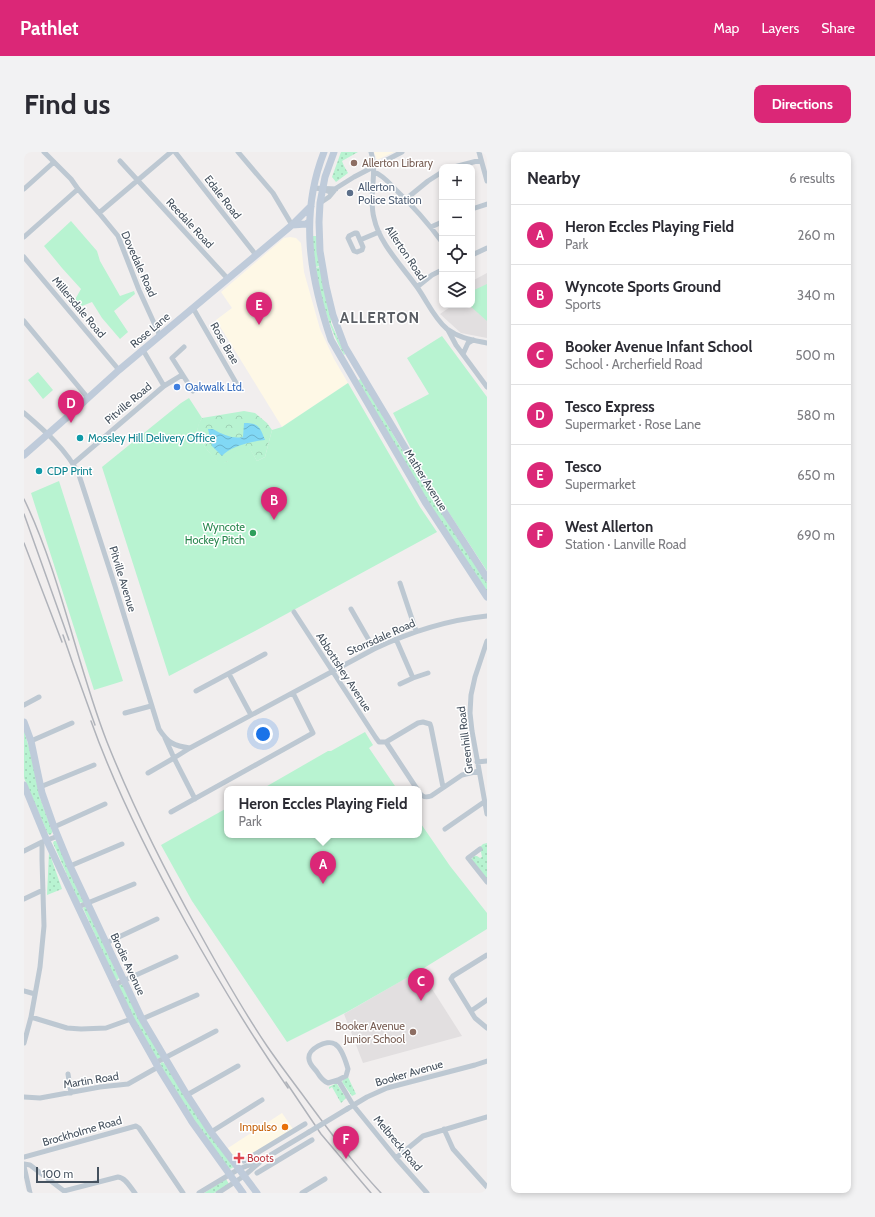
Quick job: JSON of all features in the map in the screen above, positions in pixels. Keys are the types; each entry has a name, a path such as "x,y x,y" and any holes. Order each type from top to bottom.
{"street":[{"path":"100,213 171,152"},
{"name":"Edale Road","path":"175,152 256,254"},
{"path":"238,152 273,193 292,224 319,222"},
{"name":"Mather Avenue","path":"324,152 314,188 309,222 311,257 322,314 332,340 350,373 425,502 487,597"},
{"name":"Mather Avenue","path":"334,152 322,189 319,222 321,256 333,315 342,340 358,369 431,491 487,578"},
{"name":"Allerton Road","path":"371,152 374,166 371,199 374,218 379,232 391,252 446,328 456,335 487,343"},
{"path":"320,203 329,197 336,189 354,177 402,152"},
{"path":"479,152 487,182"},
{"name":"Dovedale Road","path":"48,153 54,162 71,179 78,190 100,213 118,236 139,290 160,336"},
{"path":"466,164 481,160"},
{"name":"Reedale Road","path":"120,161 228,279"},
{"path":"24,189 54,162"},
{"path":"374,172 386,179 406,199 439,238"},
{"path":"406,199 439,174"},
{"path":"314,188 322,189 328,187 336,189"},
{"path":"24,237 78,190"},
{"path":"475,208 487,204"},
{"name":"Rose Lane","path":"24,455 119,370 228,279 311,206"},
{"path":"431,227 439,223"},
{"path":"360,240 379,232"},
{"path":"475,254 487,248"},
{"name":"Millersdale Road","path":"24,257 119,370"},
{"path":"417,287 439,272"},
{"name":"Rose Brae","path":"193,308 239,388"},
{"path":"24,321 88,398"},
{"path":"446,328 487,387"},
{"path":"463,354 468,343 473,340"},
{"path":"184,347 172,358 193,391"},
{"name":"Pitville Road","path":"74,463 164,386 143,350"},
{"path":"350,373 358,369"},
{"path":"164,386 182,375"},
{"name":"Pitville Avenue","path":"24,413 48,434 74,463 113,578 159,729 165,738 195,799"},
{"path":"400,583 416,631"},
{"path":"351,609 374,649"},
{"name":"Abbottshey Avenue","path":"294,612 378,742 386,742"},
{"name":"Storrsdale Road","path":"332,672 396,638 464,618 487,616"},
{"path":"396,638 413,678"},
{"name":"Greenhill Road","path":"487,641 475,677 471,695 470,712 477,762 487,814"},
{"path":"196,691 265,654"},
{"path":"148,773 190,748 332,672"},
{"path":"400,684 428,673"},
{"path":"230,674 251,715"},
{"path":"171,812 313,733 293,693"},
{"path":"24,705 39,697"},
{"path":"125,713 151,706"},
{"name":"Brodie Avenue","path":"24,722 31,741 40,787 47,810 70,866 142,1019 187,1095 257,1193"},
{"path":"415,786 386,742 418,723 423,722 430,724 431,727 443,787"},
{"path":"31,741 72,724"},
{"path":"165,738 174,744 190,748"},
{"path":"477,762 487,761"},
{"path":"40,787 94,765"},
{"path":"422,795 426,798 431,796 462,775 479,771"},
{"name":"Brodie Avenue","path":"24,786 27,802 45,842 78,907 131,1020 156,1065 192,1122 243,1193"},
{"path":"445,829 484,802"},
{"path":"54,827 105,804"},
{"path":"24,850 58,836"},
{"path":"24,1043 25,1033 31,1017 40,967 43,933 42,860 45,842"},
{"path":"70,866 122,844"},
{"path":"480,856 478,850 468,858 487,882"},
{"path":"78,907 134,884"},
{"path":"24,898 43,890"},
{"path":"106,943 157,919"},
{"path":"487,954 452,977 452,980 475,1018 487,1028"},
{"path":"114,985 176,957"},
{"path":"24,991 35,994"},
{"path":"142,1019 197,995"},
{"path":"471,1011 487,1000"},
{"path":"31,1017 67,1028 82,1030 106,1028 131,1020"},
{"name":"Martin Road","path":"24,1097 40,1098 100,1087 128,1084 156,1065 164,1057 216,1031"},
{"path":"328,1043 337,1045 348,1069 346,1076 338,1080 328,1084 323,1080 309,1060 311,1051 328,1043"},
{"name":"Booker Avenue","path":"199,1193 239,1169 264,1159 347,1109 387,1088 475,1065 487,1060"},
{"path":"187,1095 238,1066"},
{"path":"68,1074 71,1093"},
{"name":"Melbreck Road","path":"338,1080 354,1105 396,1158 427,1193"},
{"path":"212,1132 262,1100"},
{"path":"396,1158 423,1136 487,1117"},
{"path":"252,1164 246,1160 305,1124"},
{"name":"Brockholme Road","path":"24,1157 136,1126 139,1128 184,1193"},
{"path":"444,1129 453,1149 487,1187"},
{"path":"257,1173 312,1140"},
{"path":"275,1143 284,1157"},
{"name":"Booker Avenue","path":"218,1193 244,1176 264,1159"},
{"path":"30,1193 24,1165 30,1165 67,1192 122,1177 136,1193"},
{"path":"302,1193 325,1179"}],"shaded area":[{"path":"374,152 394,152 377,160"},
{"path":"284,238 296,238 301,243 304,272 320,329 334,359 348,383 282,427 216,320 232,308 221,292"},
{"path":"487,273 487,338 461,333 440,314 449,308 475,308 475,279"},
{"path":"420,970 462,1036 363,1063 344,1014"},
{"path":"282,1113 293,1129 238,1162 228,1148"}],"green space":[{"path":"341,152 358,152 342,161 348,173 336,182 332,177"},
{"path":"71,221 97,251 100,261 120,296 134,291 135,294 114,311 128,332 120,339 102,318 92,302 77,308 73,303 81,289 44,246"},
{"path":"312,236 317,236 320,266 315,267"},
{"path":"320,267 331,313 331,323 345,354 344,355 334,334 323,302 315,268"},
{"path":"487,284 487,321 472,308 475,308 475,290"},
{"path":"442,336 487,397 487,571 425,476 393,413 429,394 407,358"},
{"path":"38,372 53,390 43,399 28,380"},
{"path":"361,379 415,472 487,583 487,593 427,501 358,380"},
{"path":"348,383 420,507 437,532 169,676 102,467 189,398 202,418 198,427 199,437 217,461 221,464 228,461 228,456 248,445 257,461 265,457 272,430 282,427"},
{"path":"244,411 255,413 267,423 272,430 265,457 257,461 248,446 221,465 209,452 199,437 199,423 202,418"},
{"path":"59,481 123,681 94,690 31,493"},
{"path":"24,730 40,798 52,831 50,835 48,834 24,778"},
{"path":"365,732 373,745 369,748 395,786 267,786 328,751 331,751"},
{"path":"224,810 224,838 422,838 422,825 450,866 487,913 487,929 424,968 347,1012 287,1042 192,901 161,845"},
{"path":"56,841 84,900 83,903 79,902 53,843"},
{"path":"487,843 487,881 472,861 472,858 474,856 480,858 482,857 480,847"},
{"path":"49,852 62,889 47,895"},
{"path":"86,906 119,978 116,981 83,908"},
{"path":"120,984 123,985 161,1057 160,1058 157,1059 134,1020 118,986"},
{"path":"162,1062 234,1167 230,1169 228,1168 180,1099 160,1064"},
{"path":"348,1077 356,1094 352,1096 342,1082"},
{"path":"337,1084 346,1098 341,1103 332,1087 329,1089 329,1087"},
{"path":"226,1179 229,1184 214,1193 204,1193"}],"water":[{"path":"244,423 256,425 262,432 265,440 236,447 222,456 212,446 208,429 213,429 224,435 232,437 243,437"}],"railway":[{"path":"24,499 48,558 86,681 107,742 127,790 161,861 223,975 267,1046 340,1145 381,1193"},
{"path":"24,514 69,640"},
{"path":"24,543 62,642"},
{"path":"63,635 95,725"},
{"path":"91,721 111,773 147,849 173,899 235,1007 288,1088"},
{"path":"286,1082 321,1134 371,1193"}],"place":[{"name":"Allerton Library","path":"354,163"},
{"name":"Allerton Police Station","path":"350,193"},
{"name":"Tesco","path":"259,325"},
{"name":"Oakwalk Ltd.","path":"177,387"},
{"name":"Tesco Express","path":"71,423"},
{"name":"Mossley Hill Delivery Office","path":"80,438"},
{"name":"CDP Print","path":"39,471"},
{"name":"Wyncote Sports Ground","path":"274,520"},
{"name":"Wyncote Hockey Pitch","path":"253,533"},
{"name":"Heron Eccles Playing Field","path":"323,884"},
{"name":"Booker Avenue Infant School","path":"421,1001"},
{"name":"Booker Avenue Junior School","path":"413,1032"},
{"name":"Impulso","path":"285,1127"},
{"name":"Boots","path":"239,1158"},
{"name":"West Allerton","path":"346,1159"}],"district":[{"name":"ALLERTON","path":"380,318"}]}
